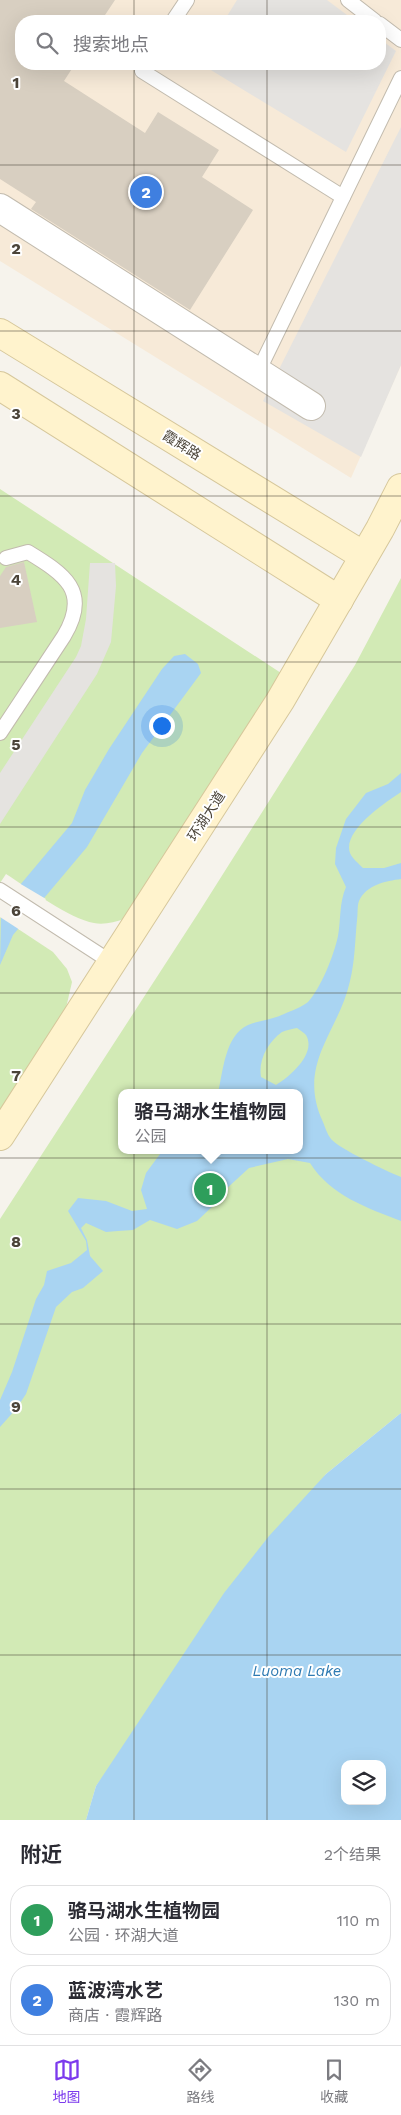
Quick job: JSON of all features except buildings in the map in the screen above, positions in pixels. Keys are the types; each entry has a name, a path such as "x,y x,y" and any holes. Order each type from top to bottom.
{"street":[{"path":"0,208 312,406"},
{"name":"霞辉路","path":"0,333 364,556"},
{"path":"0,386 339,600"},
{"name":"环湖大道","path":"0,1136 280,701 401,488"}],"lane":[{"path":"178,15 187,0"},
{"path":"348,0 367,15"},
{"path":"386,29 401,40"},
{"path":"143,70 142,72 343,196"},
{"path":"258,372 401,78"},
{"path":"0,733 72,624 75,611 74,597 69,582 57,570 28,552 6,558"},
{"path":"4,893 111,962"}],"shaded area":[{"path":"0,0 401,0 401,365 351,478 0,261"},
{"path":"237,0 327,0 347,15 228,15"},
{"path":"386,44 396,51 346,152 211,70 386,70"},
{"path":"401,127 401,365 361,457 263,401"},
{"path":"90,563 115,563 116,586 111,642 97,674 0,824 0,773 76,657 81,646 86,619"}],"green space":[{"path":"0,489 281,673 124,919 117,921 102,924 73,916 6,874 0,883"},
{"path":"401,578 401,1413 326,1474 96,1786 86,1820 0,1820 0,1219 199,912 355,665"},
{"path":"0,917 53,952 67,969 72,982 66,1008 0,1113"}],"water":[{"path":"185,654 198,664 201,673 142,753 87,847 13,935 0,965 1,916 20,885 72,823 85,790 109,749 162,669 174,656"},
{"path":"401,773 401,792 367,818 352,836 349,844 350,853 363,868 384,868 401,863 401,879 371,888 366,891 359,901 350,981 345,999 322,1049 314,1083 316,1101 331,1139 353,1154 401,1177 401,1221 375,1211 339,1192 318,1174 310,1163 288,1159 249,1168 225,1190 215,1204 197,1221 177,1229 150,1220 133,1230 106,1232 86,1223 81,1228 87,1240 90,1256 103,1271 83,1288 72,1292 56,1307 26,1394 0,1427 0,1400 12,1372 36,1299 44,1285 47,1271 71,1263 87,1250 86,1241 68,1211 78,1198 106,1201 132,1211 147,1209 141,1190 146,1173 160,1154 303,1154 303,1089 219,1089 226,1055 234,1037 240,1030 248,1025 279,1016 303,1006 318,988 336,944 342,899 346,887 335,864 336,848 346,819 366,793 388,784","holes":["297,1028 306,1035 308,1050 294,1071 276,1085 261,1077 261,1064 265,1052 277,1036 282,1032"]},
{"name":"Luoma Lake","path":"401,1413 401,1820 86,1820 96,1786 224,1593 269,1536 326,1474"}],"pier":[{"path":"19,883 46,899 20,930 0,917 0,913"}],"place":[{"name":"蓝波湾水艺","path":"146,192"},
{"name":"骆马湖水生植物园","path":"210,1189"}]}
